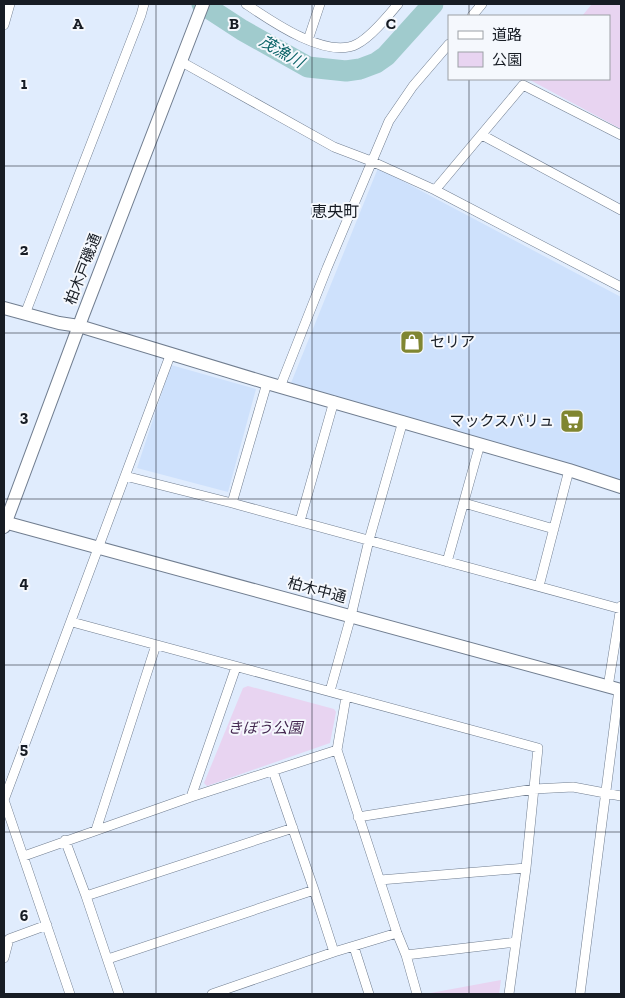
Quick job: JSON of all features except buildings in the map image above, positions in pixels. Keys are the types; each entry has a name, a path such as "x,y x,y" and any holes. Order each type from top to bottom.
{"street":[{"path":"4,25 10,4"},
{"path":"25,314 144,4"},
{"name":"柏木戸磯通","path":"4,524 203,4"},
{"path":"246,4 273,22 308,40 333,48 357,45 380,25 398,4"},
{"path":"308,40 320,4"},
{"path":"473,15 482,4"},
{"path":"280,387 389,121 413,86 448,45"},
{"path":"180,61 334,147 371,161 435,190 621,287"},
{"path":"435,190 523,85 621,135"},
{"path":"482,135 621,210"},
{"path":"4,308 59,323 79,326 621,487"},
{"path":"70,994 4,800 171,353"},
{"path":"232,503 267,383"},
{"path":"300,521 334,401"},
{"path":"330,691 351,616 369,540 403,422"},
{"path":"447,562 480,444"},
{"path":"538,586 569,470"},
{"path":"125,476 300,521 621,608 616,689 606,793 580,994"},
{"path":"464,504 554,528"},
{"name":"柏木中通","path":"4,524 98,547 616,689"},
{"path":"72,622 538,748 526,868 509,994"},
{"path":"96,830 156,645"},
{"path":"191,797 236,667"},
{"path":"346,697 337,750 397,933 406,955 417,994"},
{"path":"24,856 191,797 337,750"},
{"path":"273,771 334,952"},
{"path":"358,817 534,789 573,787 621,796"},
{"path":"86,896 293,828"},
{"path":"65,840 119,994"},
{"path":"380,880 526,868"},
{"path":"108,959 314,890"},
{"path":"4,958 9,939 47,926"},
{"path":"212,994 240,990 334,952 397,933"},
{"path":"406,955 516,942"},
{"path":"354,947 370,994"}],"shaded area":[{"path":"378,168 621,297 621,481 409,420 291,383"},
{"path":"171,365 256,389 228,492 137,468"}],"green space":[{"path":"592,4 621,4 621,129 530,80 610,80 610,15 583,15"},
{"name":"きぼう公園","path":"248,686 334,709 336,712 330,743 207,786 204,783 243,688"},
{"path":"501,980 499,994 425,994"}],"waterway":[{"name":"茂漁川","path":"202,4 242,30 308,67 346,71 360,69 376,63 386,56 433,4"}],"place":[{"name":"セリア","path":"412,342"},
{"name":"マックスバリュ","path":"572,421"}],"district":[{"name":"恵央町","path":"335,211"}]}
